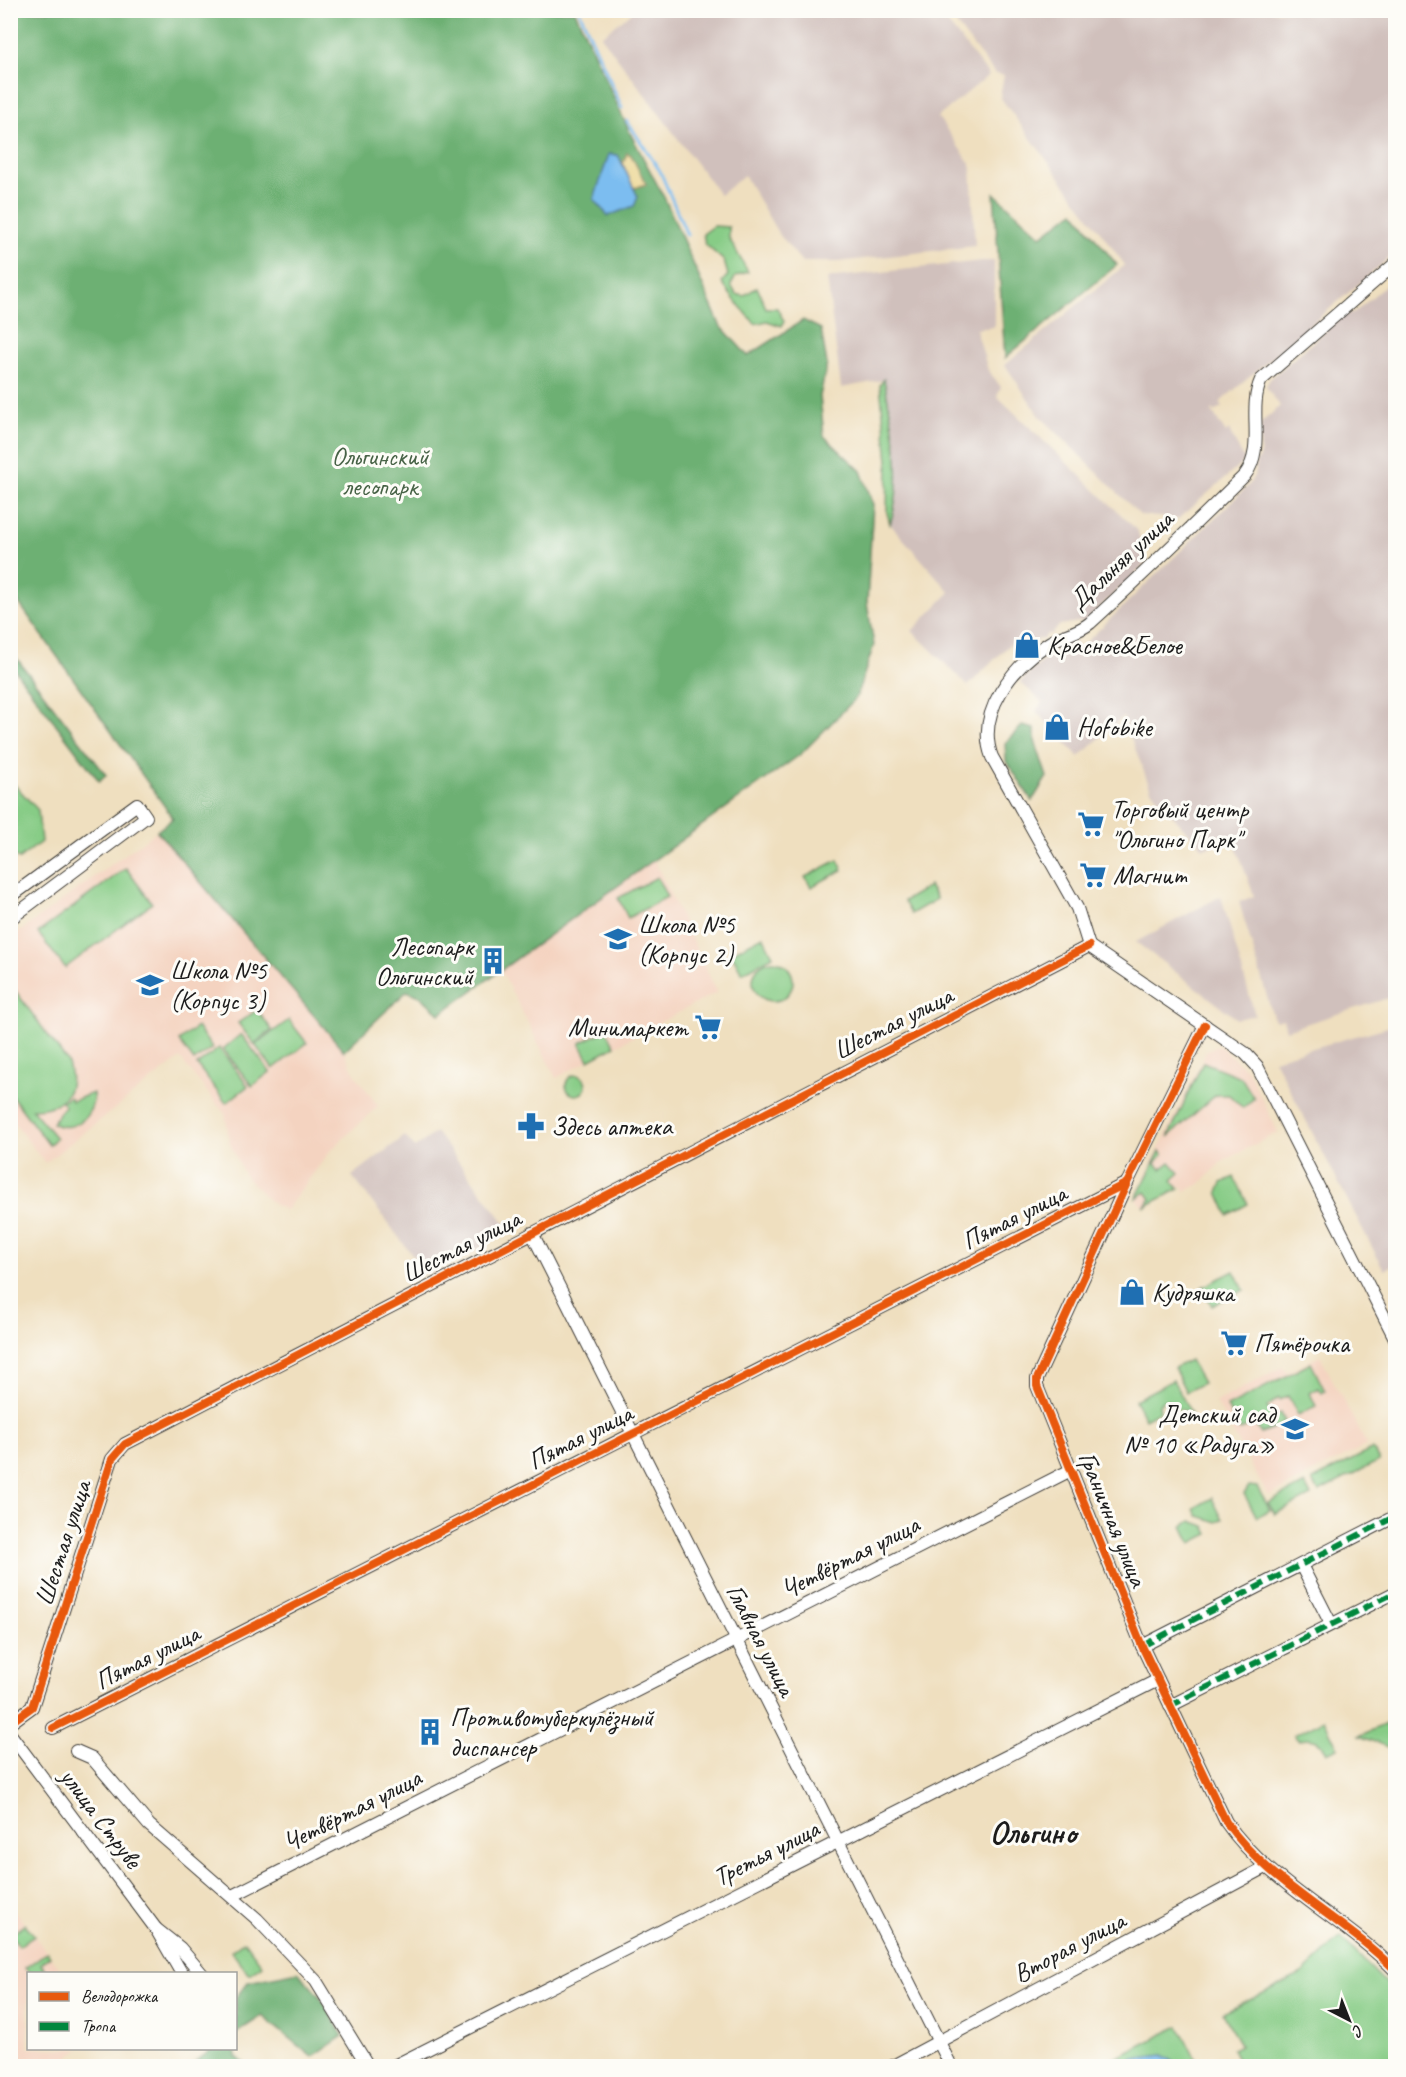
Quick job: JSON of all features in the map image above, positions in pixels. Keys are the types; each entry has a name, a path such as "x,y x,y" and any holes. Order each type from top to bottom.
{"street":[{"name":"Дальняя улица","path":"1089,946 1077,908 992,756 986,732 990,714 1005,688 1032,657 1053,640 1087,625 1245,475 1252,466 1255,454 1256,408 1261,380 1395,263"},
{"path":"10,897 136,804 146,817 10,919"},
{"path":"1089,946 1251,1059 1261,1073 1395,1340"},
{"name":"Шестая улица","path":"10,1723 32,1707 112,1459 125,1444 1089,946"},
{"name":"Граничная улица","path":"1204,1025 1127,1183 1037,1379 1037,1386 1142,1646 1226,1822 1241,1842 1266,1867 1370,1945 1395,1971"},
{"name":"Пятая улица","path":"53,1728 1127,1183"},
{"name":"Главная улица","path":"532,1233 951,2067"},
{"name":"Четвёртая улица","path":"232,1896 1071,1470"},
{"path":"1142,1646 1395,1516"},
{"path":"1300,1565 1331,1624"},
{"path":"1170,1706 1395,1592"},
{"name":"Третья улица","path":"394,2067 1158,1680"},
{"name":"улица Струве","path":"10,1734 156,1929 181,1972"},
{"path":"76,1751 92,1758 149,1825 258,1919 320,1986 368,2067"},
{"name":"Вторая улица","path":"893,2067 1266,1867"},
{"name":"улица Струве","path":"156,1929 180,1948 200,1972"}],"shaded area":[{"path":"635,10 938,11 989,75 938,117 971,165 975,246 838,262 802,262 778,233 744,175 720,195 601,36"},
{"path":"946,11 1395,11 1395,253 1219,403 1222,407 1215,412 1211,410 1226,433 1229,430 1245,461 1178,519 1140,515 1039,415 1005,365 1125,265 1000,97 1004,75 995,74"},
{"path":"994,261 994,327 976,329 988,370 1001,387 997,396 1138,531 1145,564 1085,621 1060,625 1042,640 1039,638 1022,656 1010,644 968,686 912,631 950,592 890,524 897,495 884,380 841,388 827,278"},
{"path":"1395,277 1395,996 1286,1030 1283,1019 1276,1021 1273,1017 1239,902 1254,896 1234,841 1203,848 1179,823 1151,790 1123,717 1079,757 1036,711 1042,702 1020,682 1069,637 1080,648 1249,485 1256,472 1256,461 1260,458 1261,423 1280,406 1266,386 1270,379 1344,315 1354,313"},
{"name":"Школа №5 (Корпус 3)","path":"157,831 344,1051 355,1074 378,1106 331,1150 286,1210 273,1204 245,1176 230,1144 225,1114 180,1058 45,1163 11,1119 11,938"},
{"name":"Школа №5 (Корпус 2)","path":"654,860 717,992 556,1078 501,970"},
{"path":"1221,896 1255,1015 1237,1019 1136,942"},
{"path":"1395,1025 1396,1264 1384,1270 1274,1059"},
{"path":"1215,1046 1221,1047 1248,1071 1278,1132 1220,1163 1200,1184 1185,1191 1182,1186 1143,1207 1135,1198 1206,1052"},
{"path":"436,1132 508,1227 487,1244 427,1274 352,1176 405,1136 415,1148"},
{"name":"Детский сад № 10 «Радуга»","path":"1320,1356 1367,1445 1268,1496 1216,1402 1283,1367 1287,1373"},
{"path":"10,1905 62,1972 27,1972 27,2050 79,2050 55,2066 11,2066"}],"green space":[{"name":"Ольгинский лесопарк","path":"10,11 575,11 630,133 665,199 720,325 748,356 803,320 821,329 827,364 820,396 824,436 861,471 873,504 867,603 874,645 856,698 801,754 440,1014 420,996 407,991 344,1051 157,831 173,818 11,592"},
{"path":"994,193 1041,236 1074,211 1117,265 1005,358"},
{"path":"714,226 729,227 729,238 748,272 736,276 731,285 736,294 744,296 757,287 766,308 777,308 784,321 782,326 767,321 755,324 733,299 722,282 728,275 724,261 705,244 703,234"},
{"path":"884,379 898,470 895,506 890,524 887,513 888,461 880,385"},
{"path":"11,651 106,775 99,781 11,665"},
{"path":"1022,726 1035,729 1035,741 1047,777 1032,801 1006,760 1005,743"},
{"path":"11,781 38,810 41,842 19,859 11,855"},
{"path":"838,860 843,870 811,887 805,877"},
{"path":"126,868 152,903 65,968 38,933"},
{"path":"657,877 667,897 628,918 618,898"},
{"path":"929,886 937,899 911,914 904,901"},
{"path":"763,936 773,956 742,973 731,953"},
{"path":"773,961 787,967 793,981 787,995 773,1001 759,995 753,981 759,967"},
{"path":"11,985 67,1061 70,1072 69,1089 60,1102 52,1106 32,1109 56,1138 49,1145 11,1095"},
{"path":"257,1010 272,1030 254,1044 238,1023"},
{"path":"289,1020 307,1043 273,1069 255,1045"},
{"path":"197,1027 212,1048 194,1061 179,1041"},
{"path":"606,1030 615,1046 589,1060 580,1043"},
{"path":"241,1034 270,1072 252,1086 223,1049"},
{"path":"219,1048 248,1086 226,1103 197,1065"},
{"path":"1203,1062 1241,1077 1254,1098 1243,1108 1229,1095 1216,1095 1168,1137"},
{"path":"572,1075 580,1075 586,1081 586,1089 580,1095 572,1095 566,1089 566,1081"},
{"path":"93,1093 91,1109 82,1121 68,1126 52,1123 65,1106 62,1102 69,1097 72,1101"},
{"path":"1160,1151 1163,1155 1155,1163 1161,1169 1170,1162 1180,1173 1172,1180 1179,1189 1144,1207 1151,1199 1146,1192 1136,1198"},
{"path":"1234,1177 1248,1204 1228,1215 1218,1192 1222,1183"},
{"path":"1234,1271 1244,1290 1212,1306 1202,1287"},
{"path":"1190,1360 1203,1383 1186,1392 1174,1368"},
{"path":"1311,1363 1325,1391 1322,1393 1319,1388 1310,1393 1316,1406 1298,1415 1288,1396 1280,1400 1279,1398 1267,1407 1273,1417 1281,1413 1285,1422 1261,1434 1254,1423 1240,1431 1227,1407"},
{"path":"1173,1380 1191,1413 1172,1407 1168,1401 1164,1400 1159,1404 1160,1411 1145,1419 1135,1400"},
{"path":"1373,1449 1379,1461 1319,1492 1313,1480"},
{"path":"1305,1484 1311,1496 1275,1514 1268,1503"},
{"path":"1249,1486 1257,1487 1270,1510 1257,1517 1244,1494"},
{"path":"1212,1498 1223,1520 1217,1522 1198,1516 1194,1508"},
{"path":"1191,1521 1205,1526 1209,1534 1191,1543 1183,1526"},
{"path":"1324,1720 1338,1748 1327,1753 1319,1742 1308,1739 1298,1740 1294,1735"},
{"path":"1395,1720 1395,1750 1359,1736"},
{"path":"25,1924 34,1935 19,1946 11,1935"},
{"path":"1341,1937 1395,1993 1395,2016 1391,2019 1395,2026 1395,2055 1373,2066 1241,2066 1232,2049 1240,2045 1223,2013 1302,1974"},
{"path":"244,1941 262,1965 249,1974 231,1951"},
{"path":"47,1952 50,1956 41,1964 46,1971 28,1972 25,1968"},
{"path":"298,1972 321,1998 343,2036 312,2057 262,2016 237,2032 237,1996 248,1982"},
{"path":"1179,2026 1199,2066 1102,2065"},
{"path":"211,2050 235,2050 236,2057 248,2066 191,2066"}],"sand":[{"path":"627,153 631,155 646,184 635,188 631,186 623,163"}],"water":[{"path":"609,154 618,155 638,197 634,206 608,216 594,199"},
{"path":"1163,2055 1180,2066 1124,2066 1134,2059"}],"waterway":[{"path":"579,10 622,108"},
{"path":"627,121 660,171 687,235"}],"marked path":[{"path":"1142,1646 1396,1516"},
{"path":"1170,1706 1396,1592"}],"cycle path":[{"path":"10,1723 32,1707 112,1459 125,1444 1089,946"},
{"path":"1205,1025 1127,1183 1037,1379 1037,1386 1142,1646 1226,1822 1263,1864 1353,1934 1396,1971"},
{"path":"53,1728 1127,1183"}],"place":[{"name":"Красное&Белое","path":"1027,645"},
{"name":"Hofobike","path":"1057,727"},
{"name":"Торговый центр \"Ольгино Парк\"","path":"1091,824"},
{"name":"Магнит","path":"1093,875"},
{"name":"Школа №5 (Корпус 2)","path":"618,939"},
{"name":"Лесопарк Ольгинский","path":"493,961"},
{"name":"Школа №5 (Корпус 3)","path":"150,985"},
{"name":"Минимаркет","path":"708,1027"},
{"name":"Здесь аптека","path":"531,1126"},
{"name":"Кудряшка","path":"1132,1292"},
{"name":"Пятёрочка","path":"1234,1343"},
{"name":"Детский сад № 10 «Радуга»","path":"1295,1429"},
{"name":"Противотуберкулёзный диспансер","path":"430,1732"}],"district":[{"name":"Ольгино","path":"1033,1832"}]}
